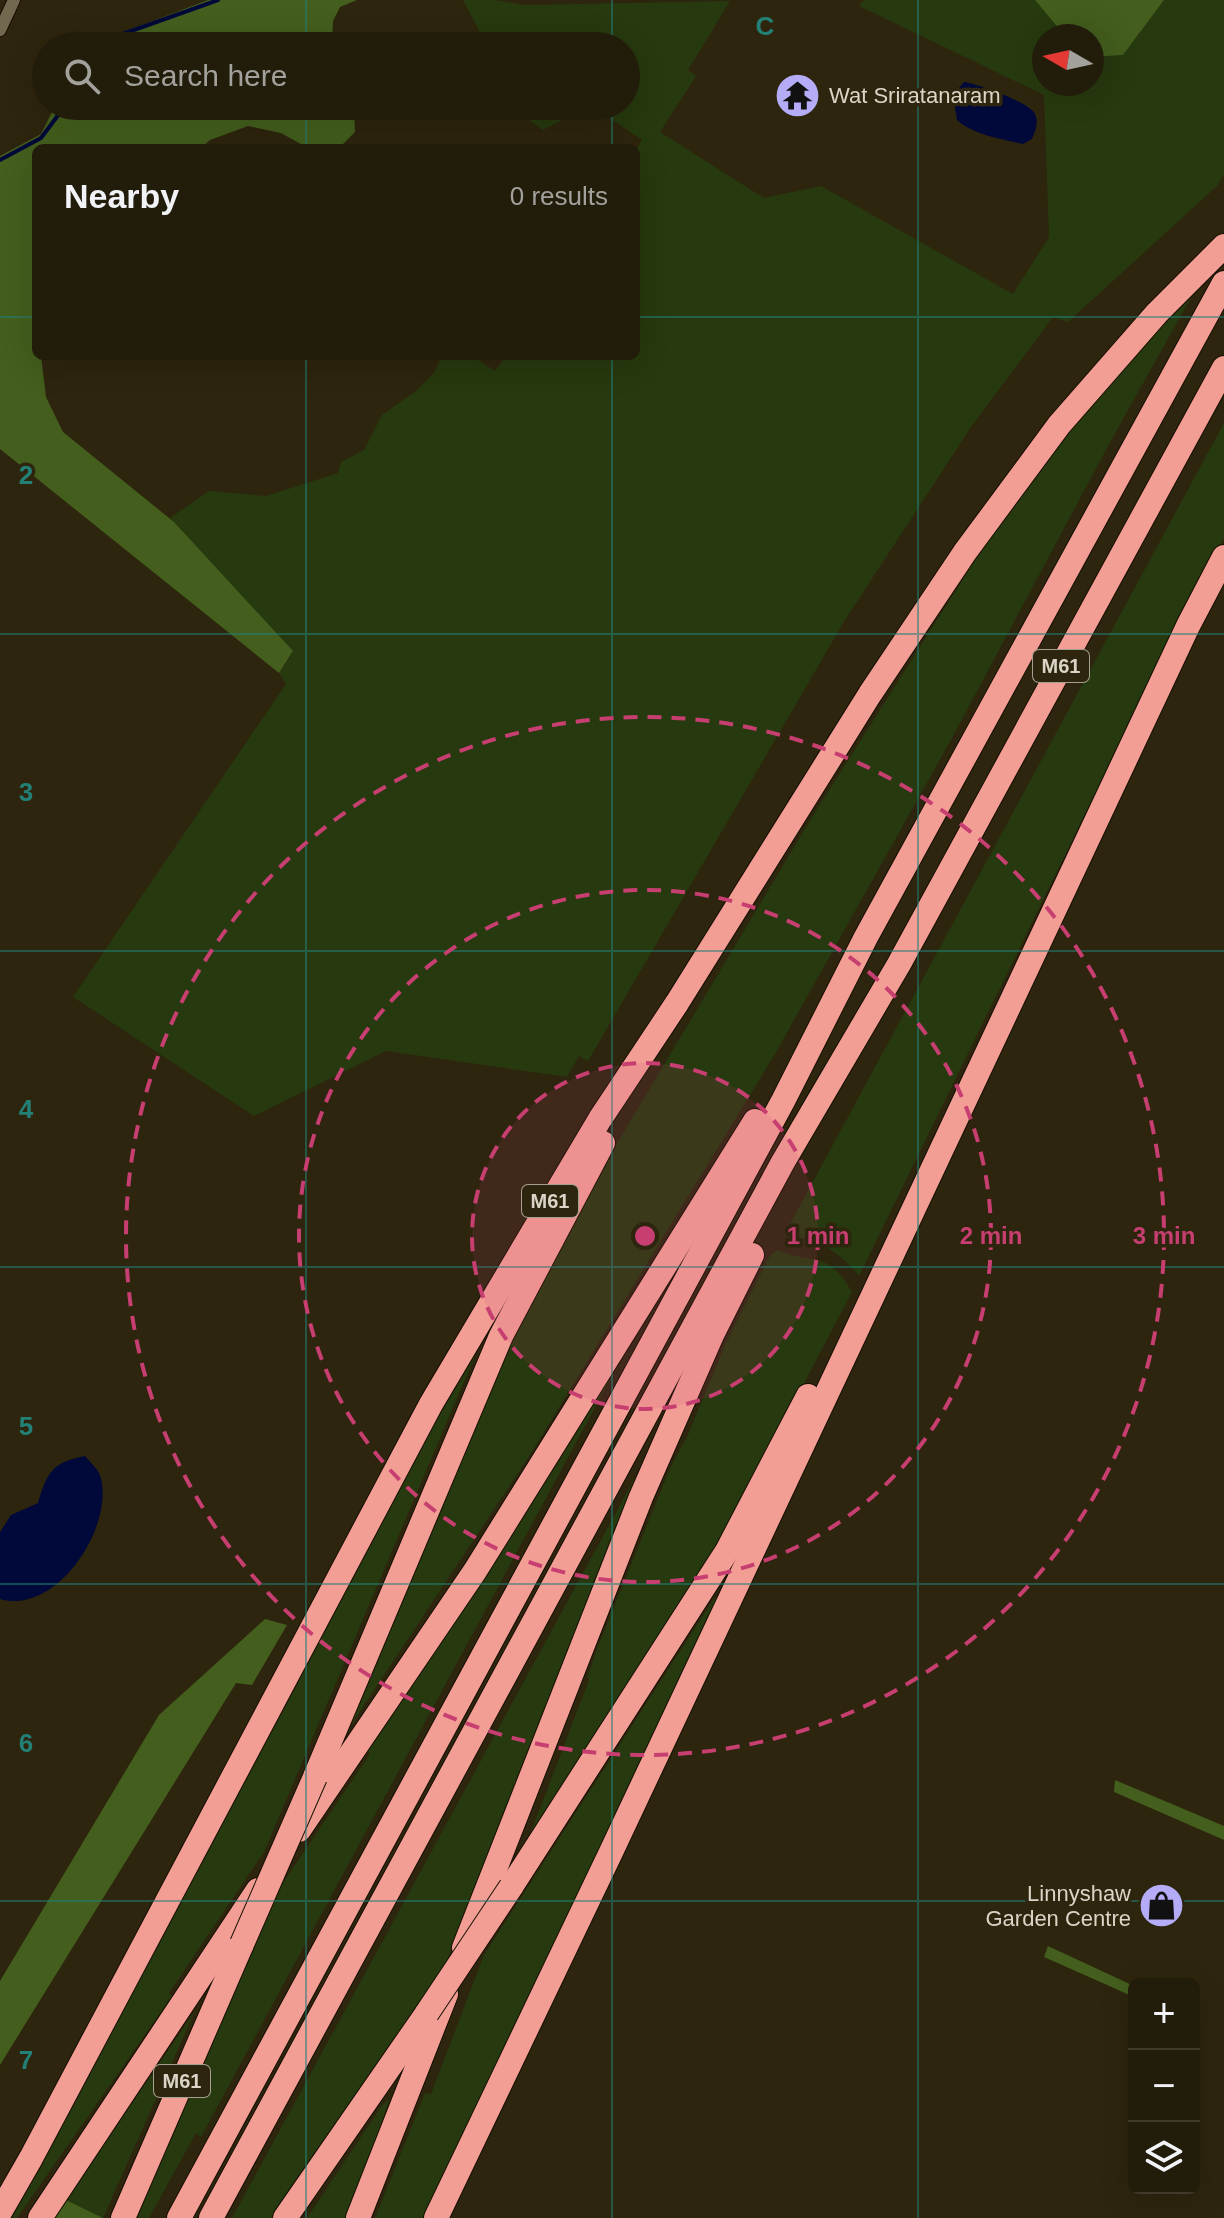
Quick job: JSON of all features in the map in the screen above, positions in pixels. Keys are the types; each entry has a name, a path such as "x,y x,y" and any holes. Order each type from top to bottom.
{"highway":[{"name":"M61","path":"0,2212 431,1404 600,1119 677,1003 870,694 981,530 1068,414 1148,322 1216,253"},
{"name":"M61","path":"179,2218 783,1101 866,937 1224,283"},
{"name":"M61","path":"211,2218 783,1162 899,964 1224,368"},
{"path":"436,2218 1188,626 1224,557"},
{"name":"M61","path":"40,2218 475,1571 866,937"},
{"name":"M61","path":"358,2218 675,1415 744,1268 797,1170 899,964"},
{"path":"285,2218 511,1887 727,1551 1018,988"},
{"name":"M61","path":"123,2218 315,1777 501,1336 677,1003"}],"street":[{"path":"0,30 14,0"}],"green space":[{"path":"208,0 357,0 340,7 333,21 333,32 124,32"},
{"path":"463,0 494,0 525,5 730,1 688,70 696,76 660,132 764,198 821,186 1013,294 1049,237 1044,96 1104,96 1104,56 1123,55 1164,0 1224,0 1224,174 1217,186 1068,322 1053,317 971,427 845,620 588,1061 579,1056 567,1077 386,1051 254,1116 73,997 286,684 279,673 293,652 170,518 209,491 266,496 338,473 341,462 364,450 382,415 416,391 434,373 440,360 479,360 495,371 503,360 640,360 642,140 613,120 640,120 640,32 480,32"},
{"path":"864,0 1035,0 1055,24 1032,24 1032,89 859,6"},
{"path":"1035,0 1164,0 1123,55 1104,56 1104,24 1055,24"},
{"path":"48,120 355,120 355,132 343,144 301,144 281,133 248,126 206,144 32,144 32,360 41,360 46,397 63,432 174,522 293,651 279,673 0,449 0,156 41,134"},
{"path":"529,120 563,120 543,130"},
{"path":"1191,293 952,738 775,1054 530,1455 345,1734 488,1390 536,1288 580,1205 812,817 989,538 1056,446 1127,358"},
{"path":"1224,423 1224,538 1162,657 859,1276 826,1247 784,1235"},
{"path":"777,1250 828,1264 852,1292 740,1505 688,1592 527,1842 589,1680 597,1649 671,1466 687,1437 725,1345 769,1257"},
{"path":"489,1323 264,1852 169,1993 172,1996 17,2218 8,2218 399,1485"},
{"path":"609,1376 612,1376 201,2137 196,2133 149,2218 133,2218 272,1899 370,1754 366,1750"},
{"path":"651,1448 445,1966 277,2218 232,2218"},
{"path":"715,1597 720,1598 426,2218 375,2218 425,2093 431,2094 484,1955"},
{"path":"265,1619 287,1625 252,1685 236,1683 0,2065 0,1981 159,1715"},
{"path":"1115,1780 1224,1826 1224,1840 1114,1792"},
{"path":"1048,1946 1128,1983 1128,1994 1044,1957"},
{"path":"195,2011 103,2218 66,2200"},
{"path":"390,2099 347,2218 307,2218 383,2104"},
{"path":"66,2200 103,2218 54,2218"}],"shaded area":[{"path":"964,82 1002,94 1031,109 1037,121 1032,139 1023,144 997,138 971,129 957,120 953,95"},
{"path":"85,1456 100,1475 103,1495 99,1518 90,1541 61,1580 42,1594 21,1601 0,1599 0,1532 11,1515 38,1503 48,1476 58,1465"}],"waterway":[{"path":"128,32 218,0"},
{"path":"0,160 41,138 54,120"}],"place":[{"name":"Wat Sriratanaram","path":"798,95"},
{"name":"Linnyshaw Garden Centre","path":"1162,1906"}]}
